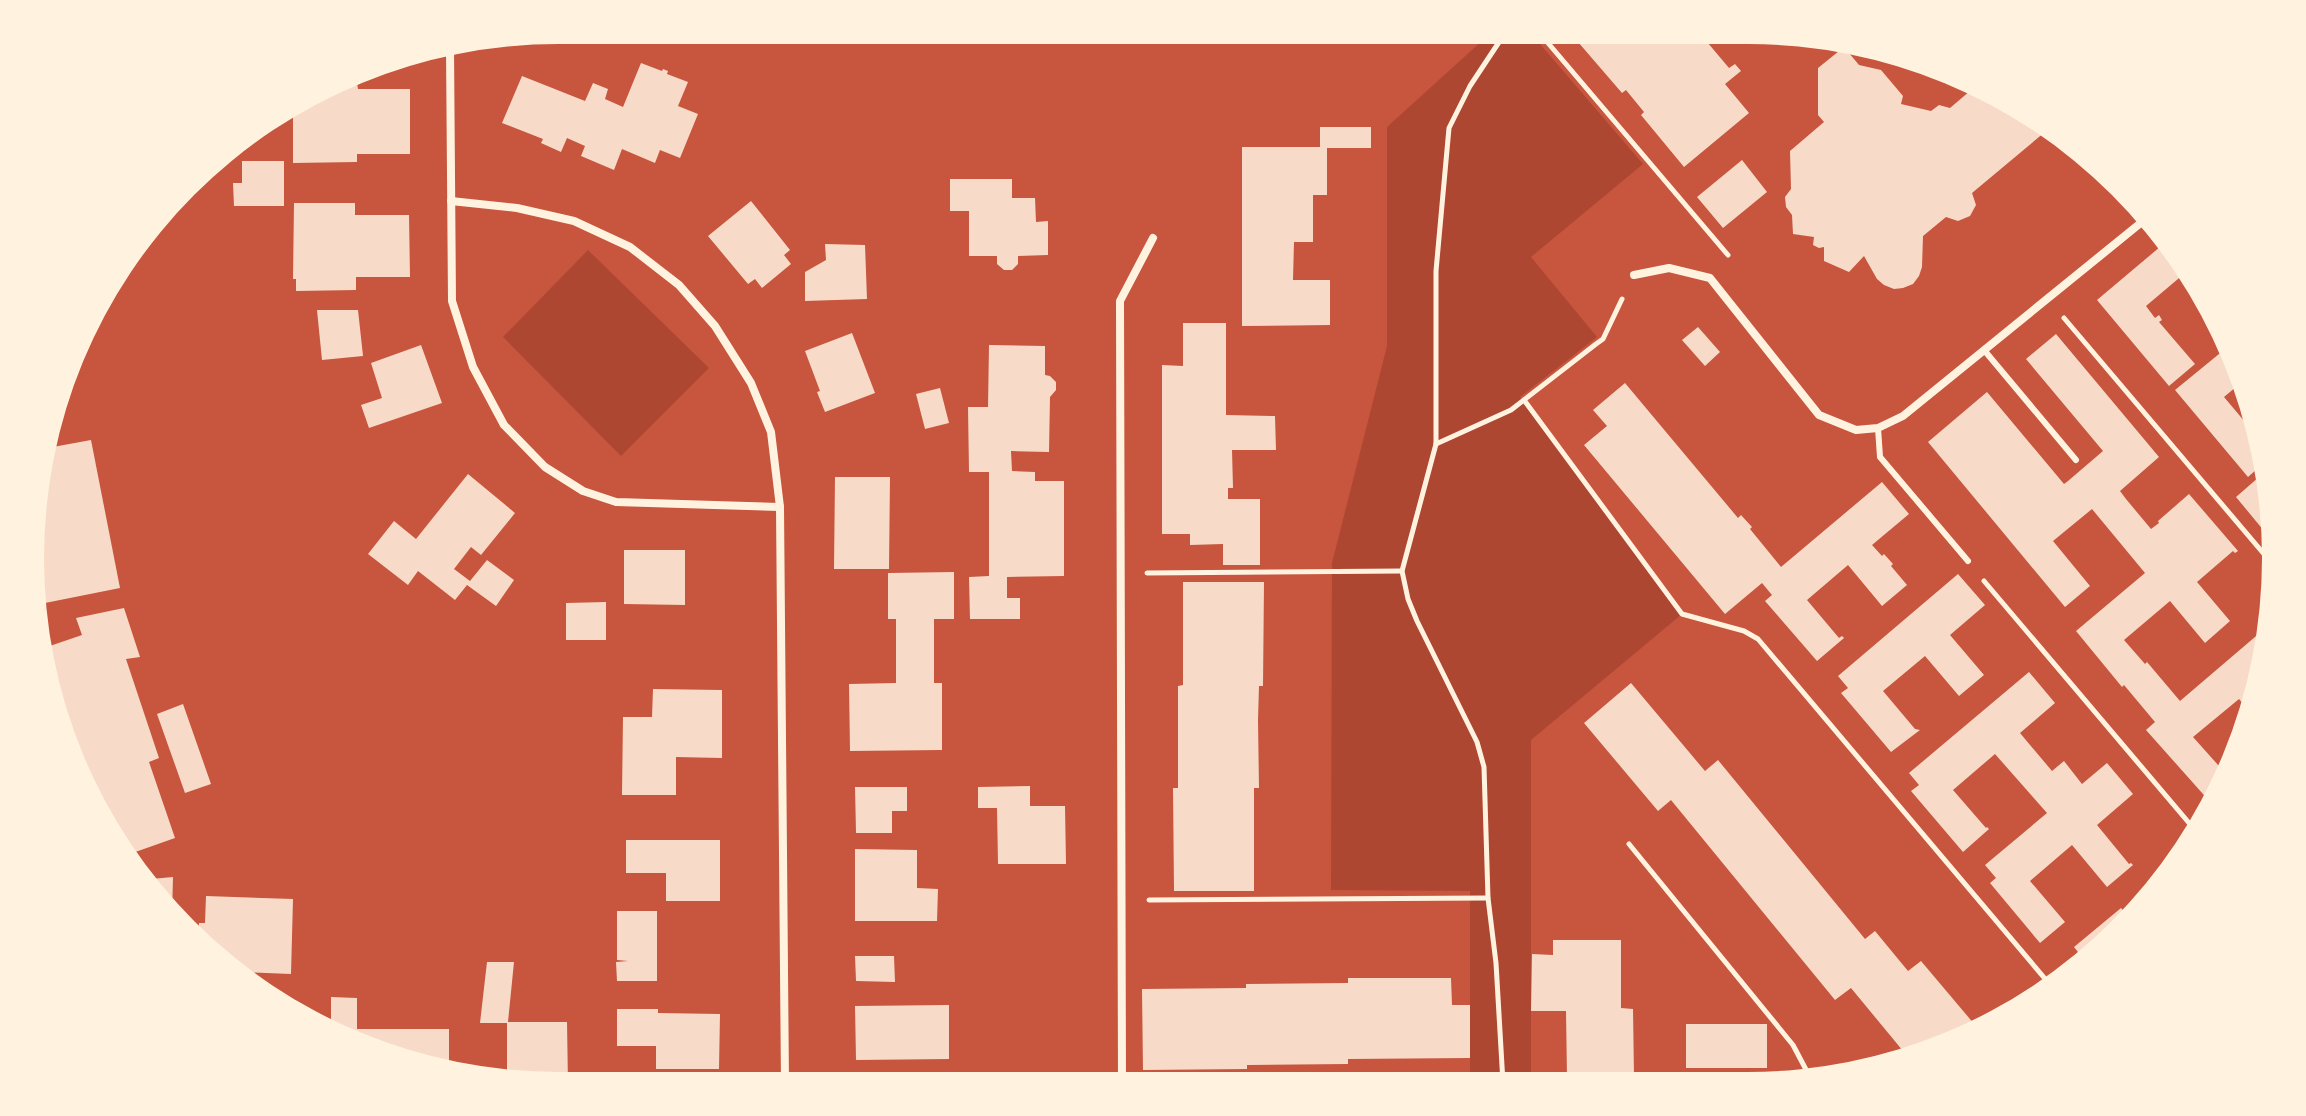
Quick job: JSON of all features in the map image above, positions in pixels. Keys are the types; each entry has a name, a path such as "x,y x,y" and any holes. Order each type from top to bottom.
{"street":[{"path":"450,56 452,301 473,367 504,425 545,467 583,491 616,502 780,507"},
{"path":"451,201 517,208 574,221 630,247 679,285 715,326 751,383 771,432 780,507 785,1072"},
{"path":"1634,275 1669,268 1710,278 1819,415 1856,430 1878,428 1903,416 2139,225"},
{"path":"1122,1072 1120,301 1153,238"}],"lane":[{"path":"1984,350 2076,460"},
{"path":"1878,428 1880,457 1968,561"}],"path":[{"path":"1498,44 1470,86 1449,128 1436,271 1436,444 1402,571 1417,621 1477,742 1484,767 1488,898 1496,963 1502,1072"},
{"path":"1549,44 1729,256 1710,278"},
{"path":"1436,444 1511,410 1603,339 1634,275"},
{"path":"2048,299 2262,551"},
{"path":"1524,400 1682,614 1744,631 1758,639 2044,978"},
{"path":"1968,561 2188,822"},
{"path":"1121,573 1402,571"},
{"path":"1629,844 1793,1045 1806,1069"},
{"path":"1121,900 1488,898"}],"shaded area":[{"path":"1478,44 1540,44 1643,164 1531,257 1597,337 1520,397 1682,614 1531,740 1531,1072 1470,1072 1470,891 1331,890 1332,563 1387,346 1387,127"},
{"path":"588,250 709,368 621,456 503,337"}],"building":[{"path":"1580,44 1709,44 1729,68 1735,64 1741,71 1725,84 1749,113 1684,167 1641,115 1644,112 1626,90 1622,93"},
{"path":"1838,52 1850,55 1859,65 1881,70 1903,96 1901,104 1931,111 1939,105 1950,108 1967,93 2041,136 1972,193 1976,205 1970,216 1958,221 1946,217 1923,236 1922,267 1913,284 1894,289 1884,285 1864,256 1849,272 1824,261 1824,247 1813,245 1814,237 1793,234 1792,215 1786,207 1785,197 1791,189 1790,151 1824,122 1818,115 1818,68"},
{"path":"641,63 668,71 667,74 688,82 678,106 698,114 680,158 660,150 655,163 622,149 614,170 581,156 585,146 567,138 561,152 541,143 543,139 502,123 522,76 585,101 593,83 608,89 605,99 623,107"},
{"path":"357,85 358,89 410,89 410,154 357,154 357,162 293,163 293,118"},
{"path":"1320,127 1371,127 1371,148 1327,148 1327,195 1313,195 1313,242 1294,242 1293,280 1330,280 1330,325 1242,326 1242,147 1320,147"},
{"path":"1742,160 1767,192 1723,228 1697,197"},
{"path":"242,161 284,161 284,206 234,206 233,183 242,183"},
{"path":"950,179 1012,179 1012,198 1035,198 1036,222 1048,221 1048,255 1018,256 1018,264 1012,270 1004,270 997,264 997,256 969,256 969,211 950,211"},
{"path":"751,201 790,250 784,255 791,264 762,288 755,279 748,284 708,236"},
{"path":"294,203 355,203 355,215 409,215 410,277 356,277 356,290 296,291 296,279 293,279"},
{"path":"825,244 865,245 867,299 805,301 805,272 826,260"},
{"path":"2158,248 2179,278 2146,306 2155,318 2159,315 2162,320 2159,322 2195,364 2169,386 2097,300"},
{"path":"317,310 358,310 363,356 322,360"},
{"path":"1183,323 1226,323 1226,415 1275,416 1276,450 1232,450 1233,488 1228,488 1228,499 1260,499 1260,565 1223,565 1223,544 1190,545 1190,534 1162,534 1162,365 1183,366"},
{"path":"1698,327 1720,352 1705,366 1682,340"},
{"path":"852,333 875,393 825,412 805,351"},
{"path":"2056,334 2159,457 2120,491 2151,529 2189,494 2238,551 2233,551 2197,582 2230,621 2205,643 2170,601 2124,640 2180,701 2256,636 2241,701 2239,699 2193,737 2218,765 2204,795 2146,730 2155,722 2076,631 2145,573 2092,509 2053,541 2090,586 2065,607 1928,442 1987,392 2064,484 2068,481 2103,451 2026,359"},
{"path":"421,345 442,403 369,428 361,405 382,398 371,363"},
{"path":"989,345 1045,346 1045,375 1056,382 1056,390 1050,397 1049,452 1011,451 1012,471 1035,472 1035,481 1064,481 1064,576 1007,577 1007,598 1020,598 1020,619 970,619 969,577 989,576 989,472 969,472 968,407 988,407"},
{"path":"2220,354 2234,389 2224,397 2242,419 2254,471 2248,477 2175,390"},
{"path":"1625,383 1738,518 1741,515 1752,527 1750,529 1781,567 1882,482 1909,514 1872,545 1893,564 1891,566 1907,585 1882,606 1848,565 1807,600 1839,638 1844,638 1817,661 1765,601 1772,595 1762,583 1725,614 1584,445 1607,426 1593,410"},
{"path":"940,388 949,423 925,429 916,394"},
{"path":"91,440 120,588 46,603 45,524 57,446"},
{"path":"468,474 515,513 481,555 471,547 454,569 470,581 487,560 514,580 496,606 467,585 455,600 418,571 408,585 368,554 394,521 416,539"},
{"path":"835,477 890,477 889,569 834,569"},
{"path":"2256,480 2261,527 2236,497"},
{"path":"624,550 685,550 685,605 624,604"},
{"path":"954,572 954,619 934,619 934,683 942,683 942,750 850,751 849,684 896,683 896,619 888,619 888,573"},
{"path":"1958,574 1985,605 1950,635 1984,675 1959,696 1925,656 1883,691 1915,729 1920,730 1891,752 1841,693 1848,688 1838,676"},
{"path":"1183,582 1264,582 1263,686 1259,686 1258,720 1259,788 1254,788 1254,891 1174,891 1173,788 1178,788 1178,686 1183,685"},
{"path":"606,602 606,640 566,640 566,603"},
{"path":"124,608 140,657 126,659 159,758 149,762 175,838 136,852 113,815 83,755 62,691 52,645 82,635 76,618"},
{"path":"2029,672 2055,703 2020,733 2052,771 2064,761 2082,784 2107,763 2133,794 2097,825 2133,865 2107,887 2072,845 2030,881 2065,922 2040,943 1990,883 1996,878 1985,865 2047,813 1995,754 1953,790 1989,829 1963,852 1911,791 1919,785 1909,773"},
{"path":"1631,683 1705,771 1718,760 1865,939 1875,931 1908,971 1921,961 1971,1021 1901,1048 1851,988 1835,1000 1671,800 1658,811 1584,723"},
{"path":"653,689 722,690 722,758 676,757 676,795 622,795 623,717 652,717"},
{"path":"183,704 211,784 185,793 157,714"},
{"path":"1030,786 1030,806 1065,806 1066,864 998,864 997,808 978,808 978,787"},
{"path":"855,787 907,787 907,811 892,811 892,833 856,833"},
{"path":"626,840 720,840 720,901 666,901 666,873 626,873"},
{"path":"855,849 917,850 917,888 938,889 937,921 855,921"},
{"path":"173,877 172,897 172,897 156,879"},
{"path":"206,896 293,899 291,974 254,973 199,925 205,923"},
{"path":"2121,908 2122,909 2078,952 2074,947"},
{"path":"617,911 657,911 657,981 617,981 616,962 628,961 617,960"},
{"path":"1553,940 1621,940 1621,1008 1633,1009 1634,1072 1567,1072 1566,1011 1531,1011 1532,954 1553,955"},
{"path":"855,956 894,956 895,982 856,981"},
{"path":"487,962 514,962 508,1022 567,1022 568,1072 507,1069 507,1023 480,1023"},
{"path":"1348,978 1451,978 1452,1005 1470,1005 1470,1058 1348,1059 1348,1064 1143,1070 1142,989 1348,983"},
{"path":"331,997 357,998 357,1029 449,1029 449,1060 393,1045 331,1019"},
{"path":"949,1005 949,1059 856,1060 855,1006"},
{"path":"617,1009 720,1014 719,1069 656,1069 656,1046 617,1046"},
{"path":"1686,1024 1767,1024 1767,1068 1686,1068"}]}
